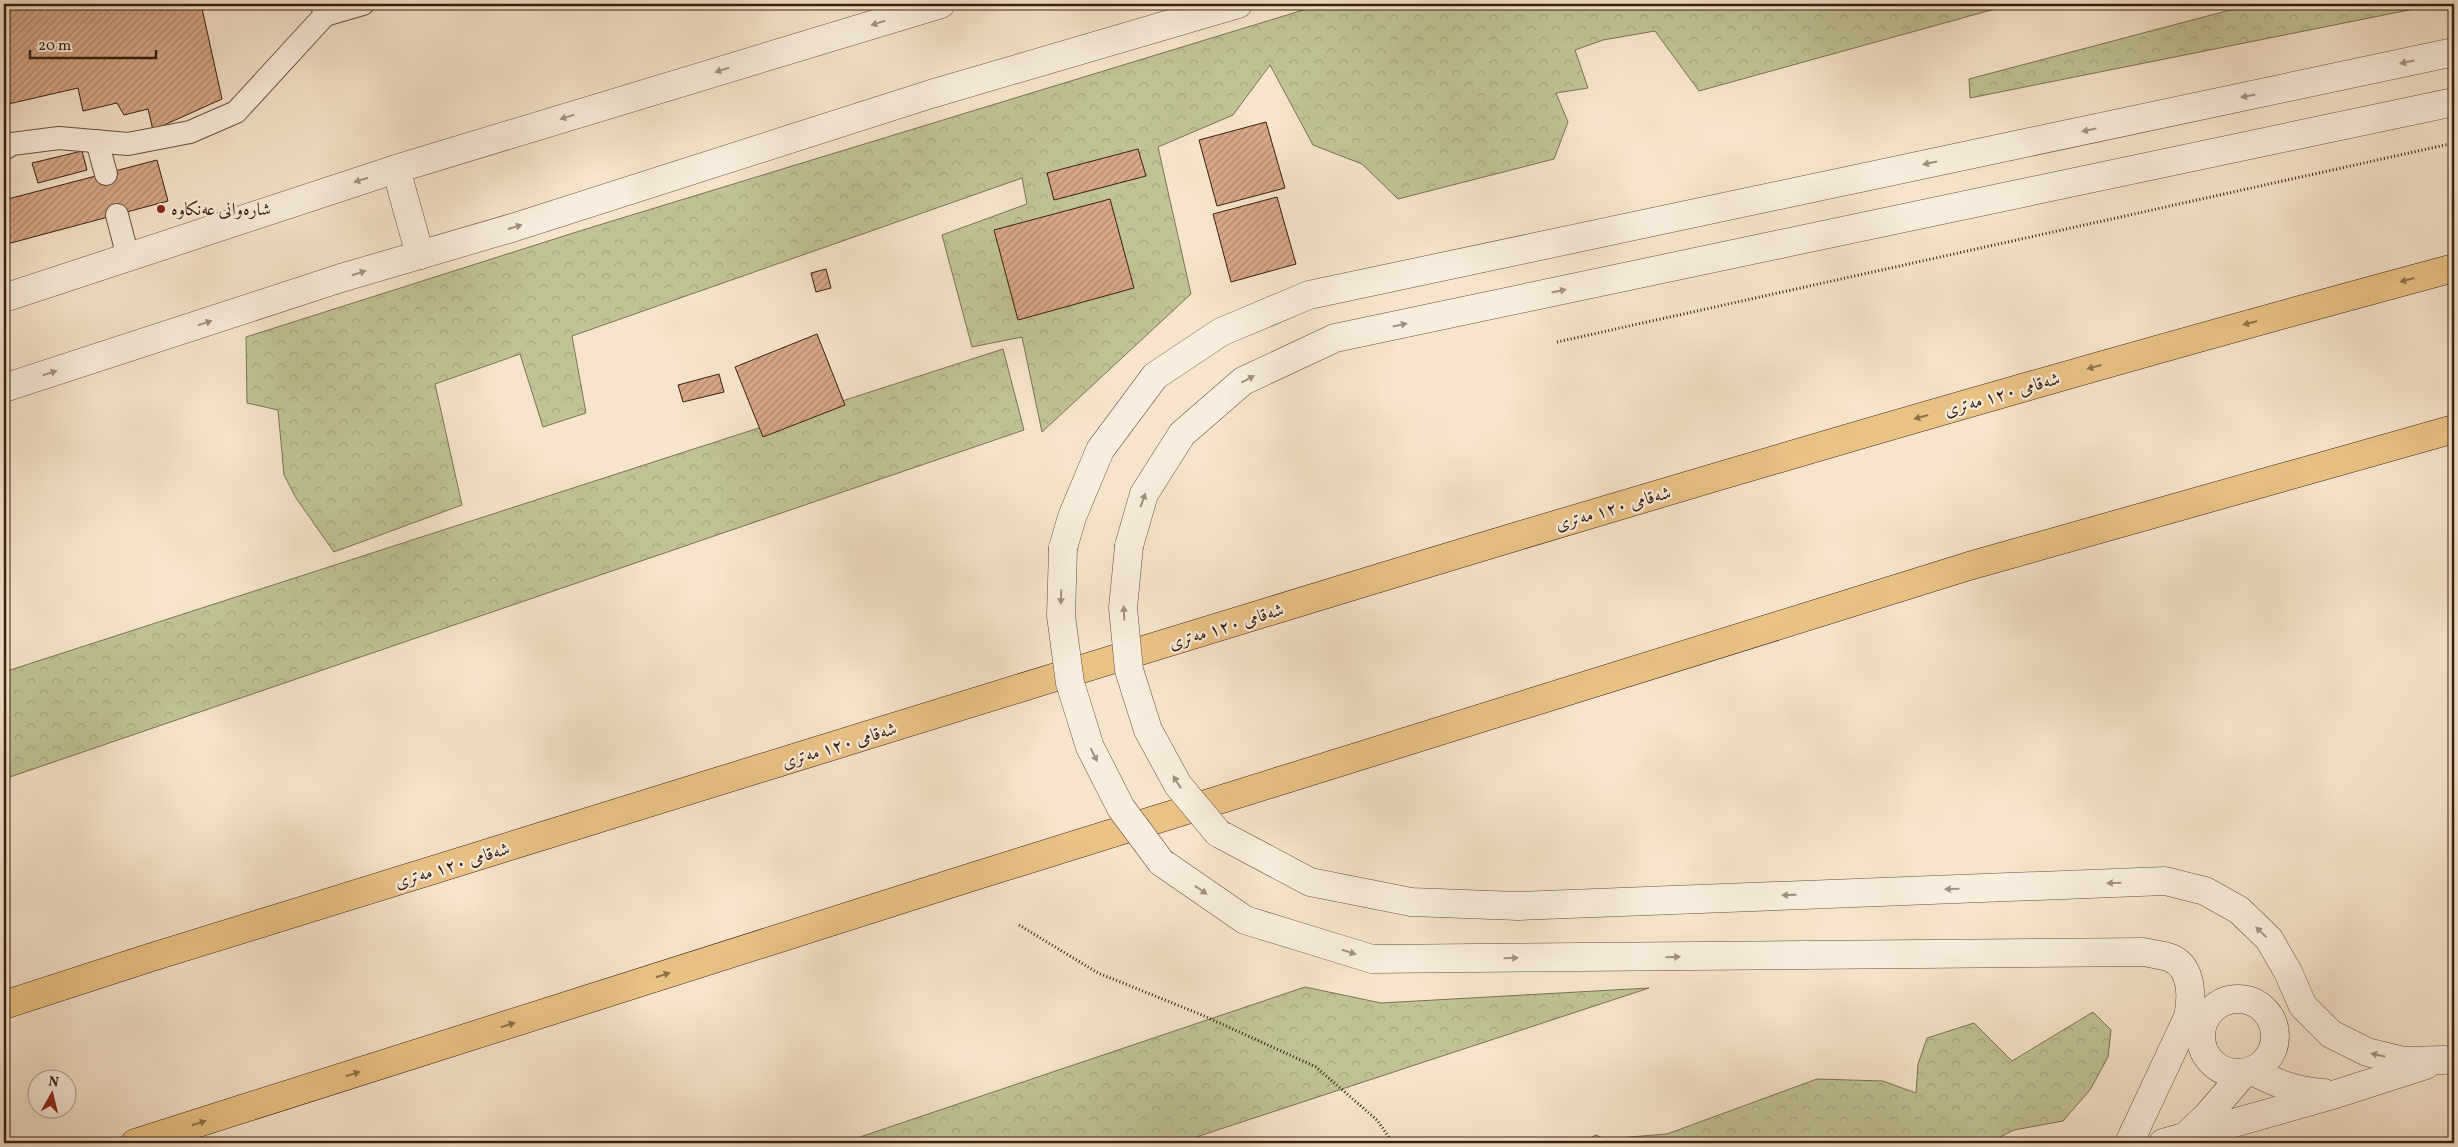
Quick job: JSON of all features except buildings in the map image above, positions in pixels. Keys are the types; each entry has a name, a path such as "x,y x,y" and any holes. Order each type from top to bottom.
{"highway":[{"name":"شەقامی ١٢٠ مەتری","path":"4,1005 152,957 1532,532 2171,344 2454,268"},
{"path":"136,1143 984,873 1970,566 2454,430"}],"street":[{"path":"4,298 396,169 941,4"},
{"path":"4,388 931,94 1238,4"},
{"path":"2336,1094 2307,1092 2248,1073 2229,1073 2216,1067 2206,1057 2201,1044 2199,1008 2183,968 2172,958 2144,952 1372,959 1245,920 1161,862 1121,808 1090,747 1073,692 1061,616 1063,548 1072,517 1100,450 1155,376 1221,332 1310,295 2454,52"},
{"path":"2449,1059 2404,1061 2367,1052 2331,1034 2303,1006 2288,972 2269,939 2239,910 2204,891 2165,881 1518,906 1411,902 1310,882 1218,833 1178,785 1148,730 1129,670 1123,608 1129,546 1144,494 1182,434 1243,381 1335,338 2454,102"},
{"path":"396,169 420,255"},
{"path":"2175,1139 2214,1109 2248,1073 2265,1064 2273,1051 2276,1037 2274,1023 2288,972"},
{"path":"2128,1143 2188,1017 2199,1008 2215,1007 2227,1001 2241,999 2255,1002 2266,1011 2274,1023"},
{"path":"2175,1139 2336,1094 2449,1059"}],"lane":[{"path":"4,149 12,144 59,138 128,144 190,132 236,112 323,10 363,4"},
{"path":"97,141 106,174"},
{"path":"117,215 128,257"}],"path":[{"path":"1557,342 2454,143"},
{"path":"1019,924 1098,973 1202,1015 1316,1067 1377,1120 1393,1143"}],"green space":[{"path":"1323,4 2013,4 1699,91 1655,31 1603,40 1575,50 1588,88 1556,93 1568,122 1554,159 1398,199 1362,164 1313,145 1270,65 1233,115 1158,147 1191,294 1042,432 1022,337 972,347 942,235 1027,204 1022,178 572,336 586,413 543,427 520,354 435,384 462,505 334,552 296,498 284,475 278,410 247,403 246,337 586,229"},
{"path":"2253,4 2439,4 1970,98 1969,79"},
{"path":"1003,349 1024,430 4,779 4,672"},
{"path":"1305,987 1381,1003 1649,988 1178,1143 842,1143"},
{"path":"2093,1012 2111,1030 2108,1057 2090,1090 2063,1121 2014,1130 1988,1143 1579,1143 1596,1135 1605,1139 1667,1134 1817,1079 1883,1081 1916,1093 1918,1064 1927,1038 1974,1023 2012,1061"}],"place":[{"name":"شارەوانی عەنکاوە","path":"161,209"}]}
